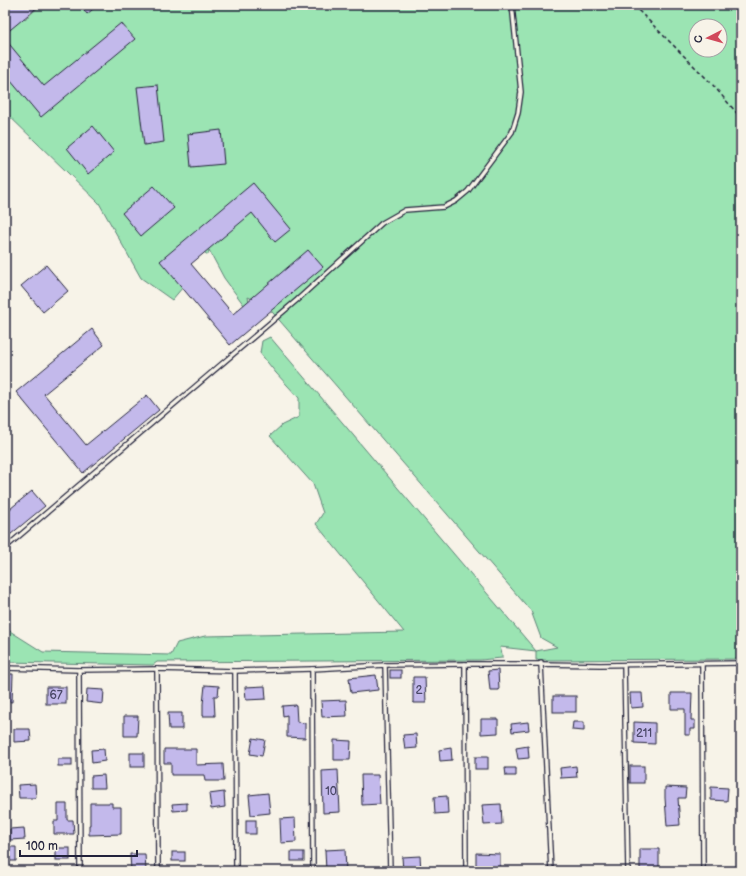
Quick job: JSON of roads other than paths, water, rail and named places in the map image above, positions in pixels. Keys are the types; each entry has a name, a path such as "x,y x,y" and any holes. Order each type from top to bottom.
{"lane":[{"path":"5,548 291,305 382,223 405,210 444,207 456,201 468,191 512,132 518,113 521,92 512,5"},
{"path":"5,668 79,670 235,670 312,669 385,665 541,663 624,665 741,663"},
{"path":"541,663 551,871"},
{"path":"465,664 466,871"},
{"path":"702,664 703,871"},
{"path":"385,665 390,871"},
{"path":"624,665 628,871"},
{"path":"157,669 158,871"},
{"path":"312,669 313,871"},
{"path":"79,670 80,871"},
{"path":"235,670 236,871"}]}
